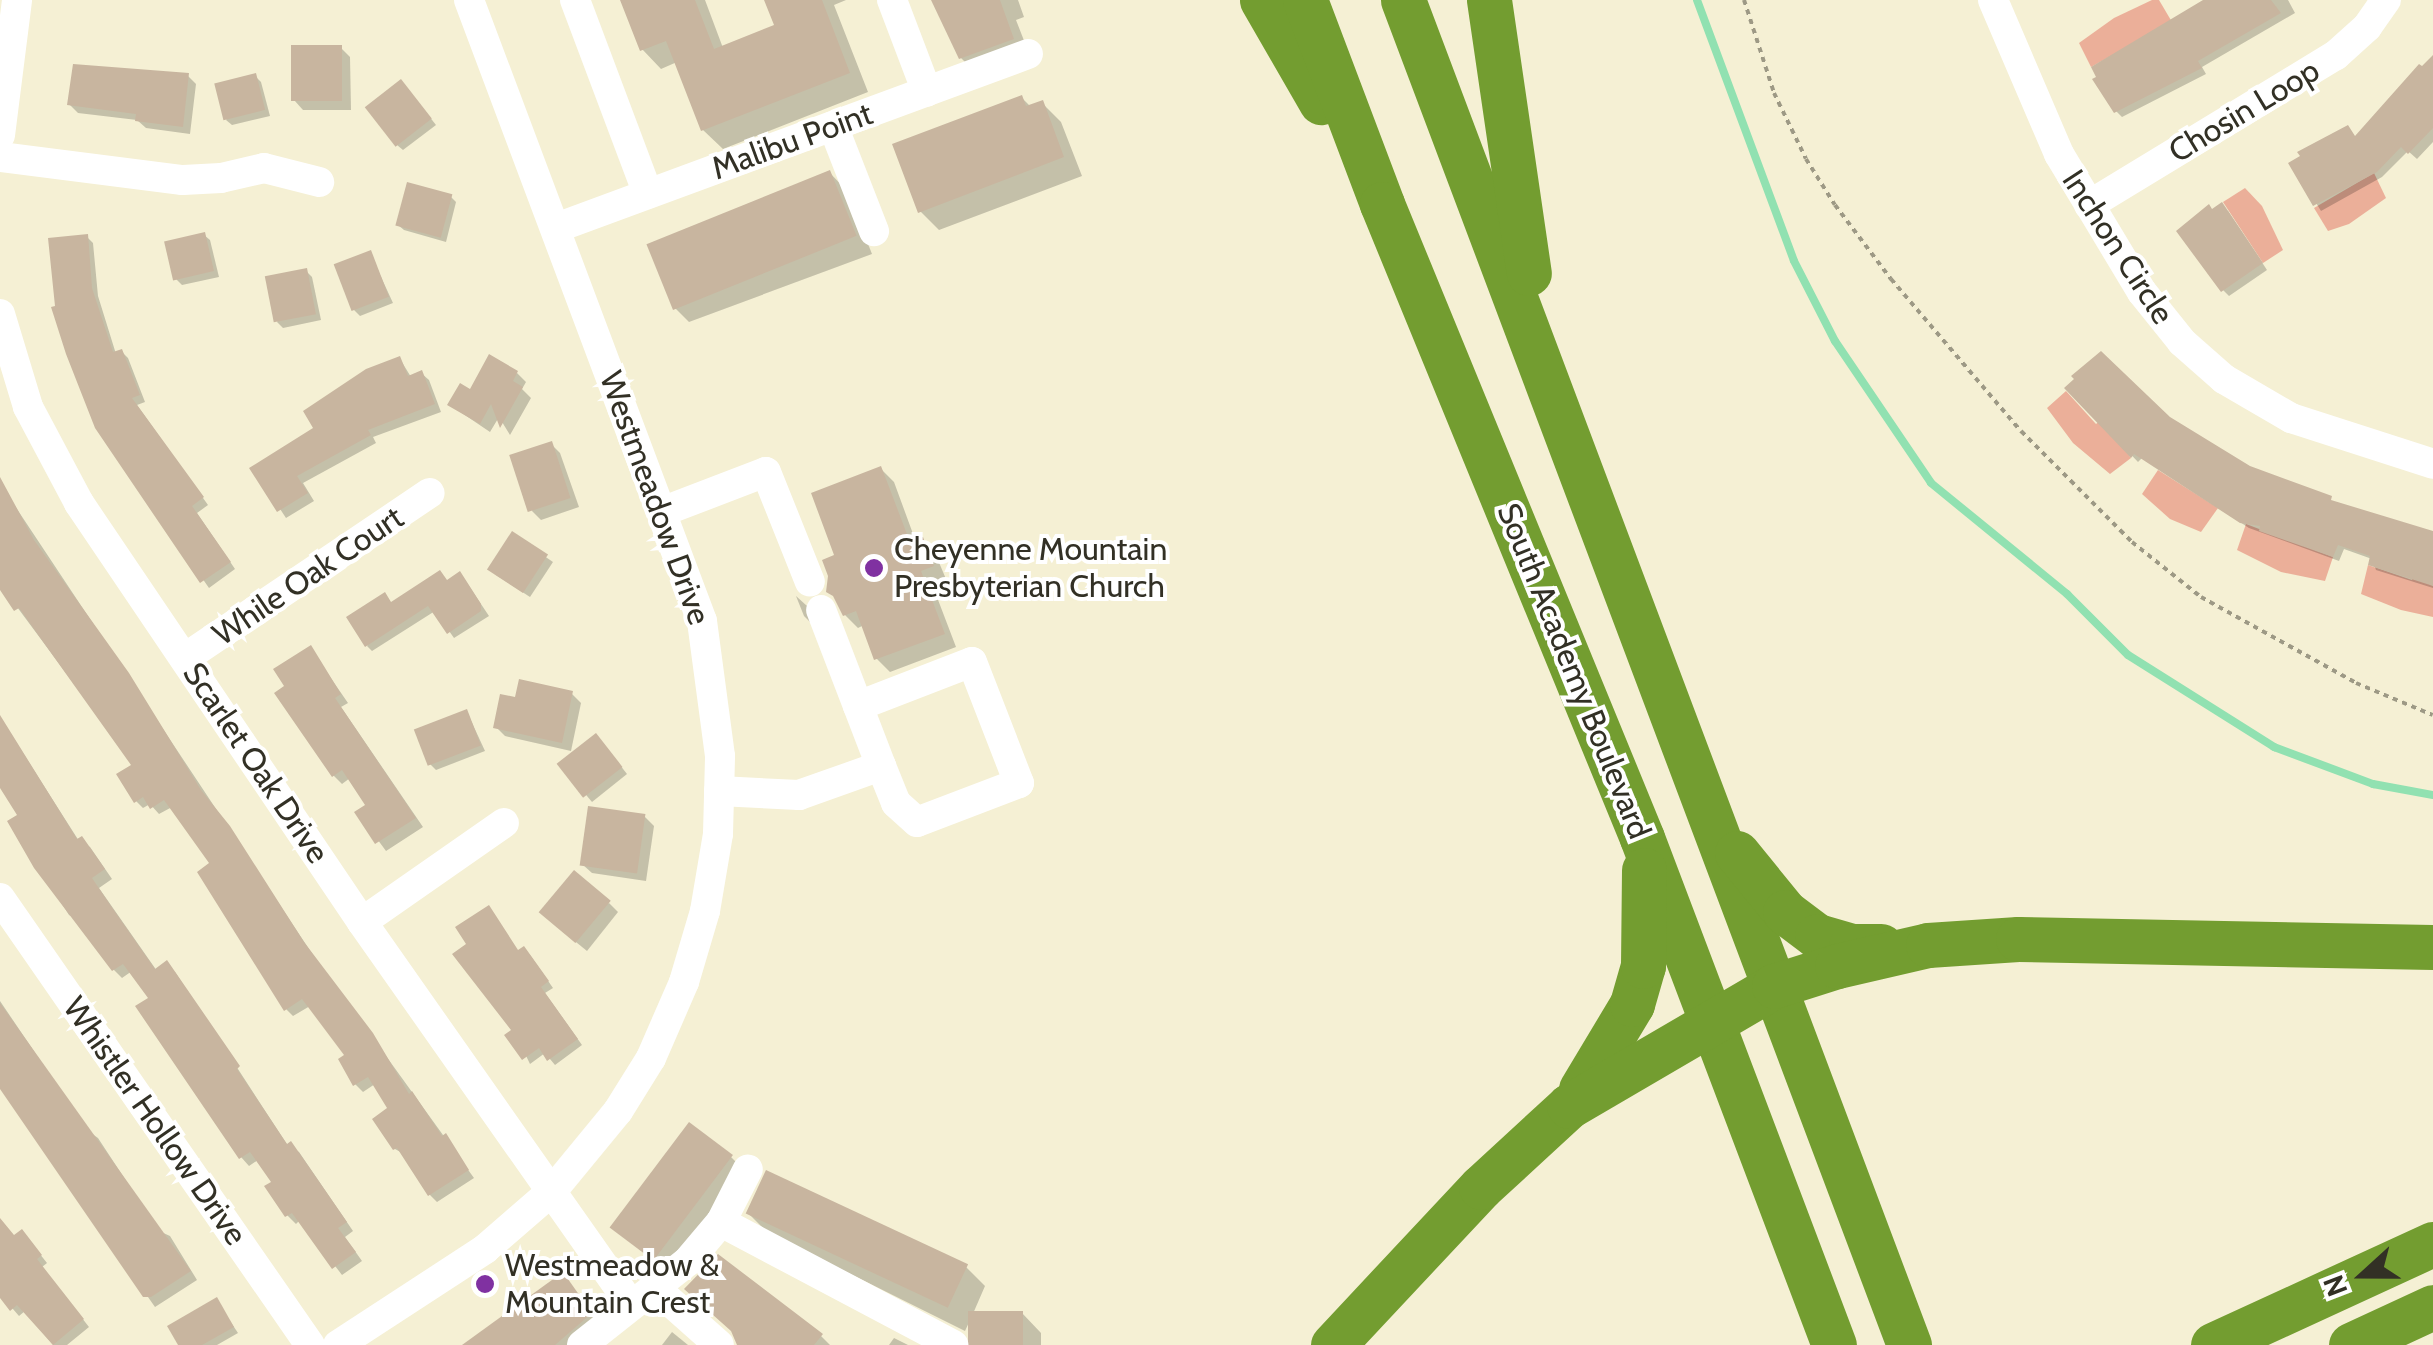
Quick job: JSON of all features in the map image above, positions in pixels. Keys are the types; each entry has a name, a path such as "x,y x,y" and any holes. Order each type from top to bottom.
{"highway":[{"path":"1262,0 1382,204"},
{"name":"South Academy Boulevard","path":"1305,0 1382,204 1713,1018 1834,1345"},
{"path":"1403,0 1909,1345"},
{"path":"1488,0 1518,221 1572,445"},
{"path":"1711,820 1785,912 1818,936 1851,946 2018,939 2433,947"},
{"path":"1570,1106 1608,1050 1632,1004 1643,966 1646,917 1642,838"},
{"path":"1333,1345 1481,1187 1570,1106 1713,1018 1774,986 1928,945"},
{"path":"2213,1345 2433,1244"},
{"path":"2351,1345 2433,1308"}],"street":[{"path":"0,136 7,30 18,0"},
{"name":"Westmeadow Drive","path":"338,1345 446,1278 553,1190 635,1084 684,982 704,911 718,834 714,688 702,621 664,511 469,0"},
{"path":"575,0 648,194"},
{"path":"892,0 927,92"},
{"name":"Inchon Circle","path":"1993,0 2035,107 2088,205 2160,318 2224,379 2294,419 2433,464"},
{"name":"Chosin Loop","path":"2088,205 2336,55 2367,27 2386,0"},
{"name":"Malibu Point","path":"556,228 1028,54"},
{"path":"833,126 874,232"},
{"path":"0,157 183,180 222,178 264,168 320,182"},
{"name":"Scarlet Oak Drive","path":"0,314 16,374 50,454 362,922 553,1190 644,1297 719,1345"},
{"path":"664,511 766,472 896,803 917,822 1019,783 972,662 858,706"},
{"name":"While Oak Court","path":"185,658 430,493"},
{"path":"719,791 799,794 881,766"},
{"path":"362,922 504,823"},
{"name":"Whistler Hollow Drive","path":"0,898 310,1345"},
{"path":"582,1345 644,1297 720,1222 748,1169"},
{"path":"720,1222 953,1345"}],"path":[{"path":"1744,0 1774,93 1834,205 1891,279 2021,431 2132,542 2201,597 2356,683 2433,714"}],"shaded area":[{"path":"2159,0 2172,22 2091,67 2079,43 2114,18"},
{"path":"2374,173 2386,198 2349,224 2328,231 2314,208"},
{"path":"2245,188 2262,206 2283,250 2263,263 2223,202"},
{"path":"2066,391 2096,424 2102,419 2131,458 2110,474 2073,443 2047,408"},
{"path":"2158,470 2218,508 2201,532 2170,519 2142,494"},
{"path":"2246,524 2333,557 2325,581 2281,572 2237,550"},
{"path":"2368,565 2412,580 2414,575 2433,586 2433,617 2401,610 2361,594"}],"building":[{"path":"620,0 695,0 714,49 774,25 764,0 822,0 850,73 701,131 666,41 640,51"},
{"path":"931,0 1000,0 1014,39 959,59"},
{"path":"2203,0 2271,0 2281,13 2198,61 2202,68 2114,113 2092,79 2096,77 2091,67"},
{"path":"291,45 342,45 342,101 291,101"},
{"path":"2433,55 2433,128 2408,154 2401,147 2377,172 2313,206 2288,163 2300,156 2297,152 2348,125 2355,136 2419,64 2422,66"},
{"path":"73,64 189,73 183,127 135,121 136,114 67,105"},
{"path":"256,73 265,110 223,120 214,83"},
{"path":"401,79 432,118 396,147 365,107"},
{"path":"1022,95 1026,106 1043,100 1064,157 918,213 892,144"},
{"path":"830,170 857,236 673,310 646,244"},
{"path":"407,182 452,194 441,238 395,225"},
{"path":"2222,202 2263,263 2221,292 2176,231 2209,204 2212,209"},
{"path":"205,232 214,271 173,280 164,241"},
{"path":"88,234 92,288 113,352 122,349 140,395 132,398 204,497 192,506 231,562 200,583 95,428 66,354 51,307 55,306 48,238"},
{"path":"371,250 389,297 352,311 334,264"},
{"path":"307,268 316,314 274,322 265,276"},
{"path":"2101,351 2170,417 2250,466 2332,496 2331,500 2433,531 2433,586 2368,565 2370,556 2338,545 2333,557 2259,531 2260,526 2240,523 2134,454 2131,458 2064,388 2074,379 2071,376"},
{"path":"489,354 518,371 513,381 523,387 500,428 491,404 480,424 447,405 460,383 470,389"},
{"path":"400,356 408,376 422,370 435,404 368,430 371,435 297,476 308,493 277,512 249,468 313,428 303,411 366,369"},
{"path":"552,441 571,498 528,512 509,455"},
{"path":"881,466 910,542 923,537 934,566 921,571 945,634 874,660 856,611 843,616 833,596 826,592 828,576 822,560 834,555 811,493"},
{"path":"0,477 34,540 129,673 201,790 230,826 304,942 373,1033 409,1094 412,1091 442,1136 446,1133 469,1170 428,1196 397,1148 393,1150 372,1119 387,1108 368,1077 353,1086 338,1059 344,1055 302,999 284,1011 197,872 209,863 164,800 150,809 143,797 134,803 116,774 131,765 19,608 14,611 0,590"},
{"path":"512,531 548,554 523,593 487,570"},
{"path":"440,570 447,580 460,571 481,604 481,611 447,634 428,606 365,647 346,617 385,592 391,602"},
{"path":"311,645 341,694 335,698 416,818 375,844 354,812 365,805 342,770 332,777 274,693 284,686 273,669"},
{"path":"519,679 573,691 562,743 493,728 500,694 515,697"},
{"path":"467,709 481,745 428,766 414,729"},
{"path":"0,715 77,839 82,836 105,869 92,878 111,906 155,969 167,960 240,1066 237,1069 287,1144 291,1141 347,1222 338,1228 356,1252 332,1269 292,1213 285,1217 264,1186 271,1182 250,1152 239,1159 135,1006 148,998 123,964 112,971 34,868 7,821 17,815 0,788"},
{"path":"596,733 622,767 583,798 557,764"},
{"path":"588,806 645,814 637,873 580,865"},
{"path":"574,870 611,901 575,943 539,912"},
{"path":"489,905 518,950 524,946 549,981 541,987 578,1039 547,1061 539,1048 522,1060 504,1035 511,1030 452,954 466,944 455,927"},
{"path":"0,1003 191,1271 151,1297 143,1297 0,1089"},
{"path":"689,1122 733,1155 653,1261 610,1227"},
{"path":"766,1170 968,1264 948,1308 746,1214"},
{"path":"0,1218 14,1235 22,1229 42,1255 37,1259 84,1319 53,1345 17,1305 10,1311 0,1298"},
{"path":"718,1254 823,1334 814,1345 737,1345 731,1331 684,1289"},
{"path":"563,1272 592,1313 555,1345 462,1345"},
{"path":"217,1297 234,1327 202,1345 178,1345 167,1326"},
{"path":"968,1311 1023,1311 1023,1345 968,1345"}],"waterway":[{"path":"1697,0 1794,261 1835,341 1931,483 2067,594 2128,655 2274,747 2373,784 2433,795"}],"place":[{"name":"Cheyenne Mountain Presbyterian Church","path":"874,568"},
{"name":"Westmeadow & Mountain Crest","path":"485,1284"}]}
